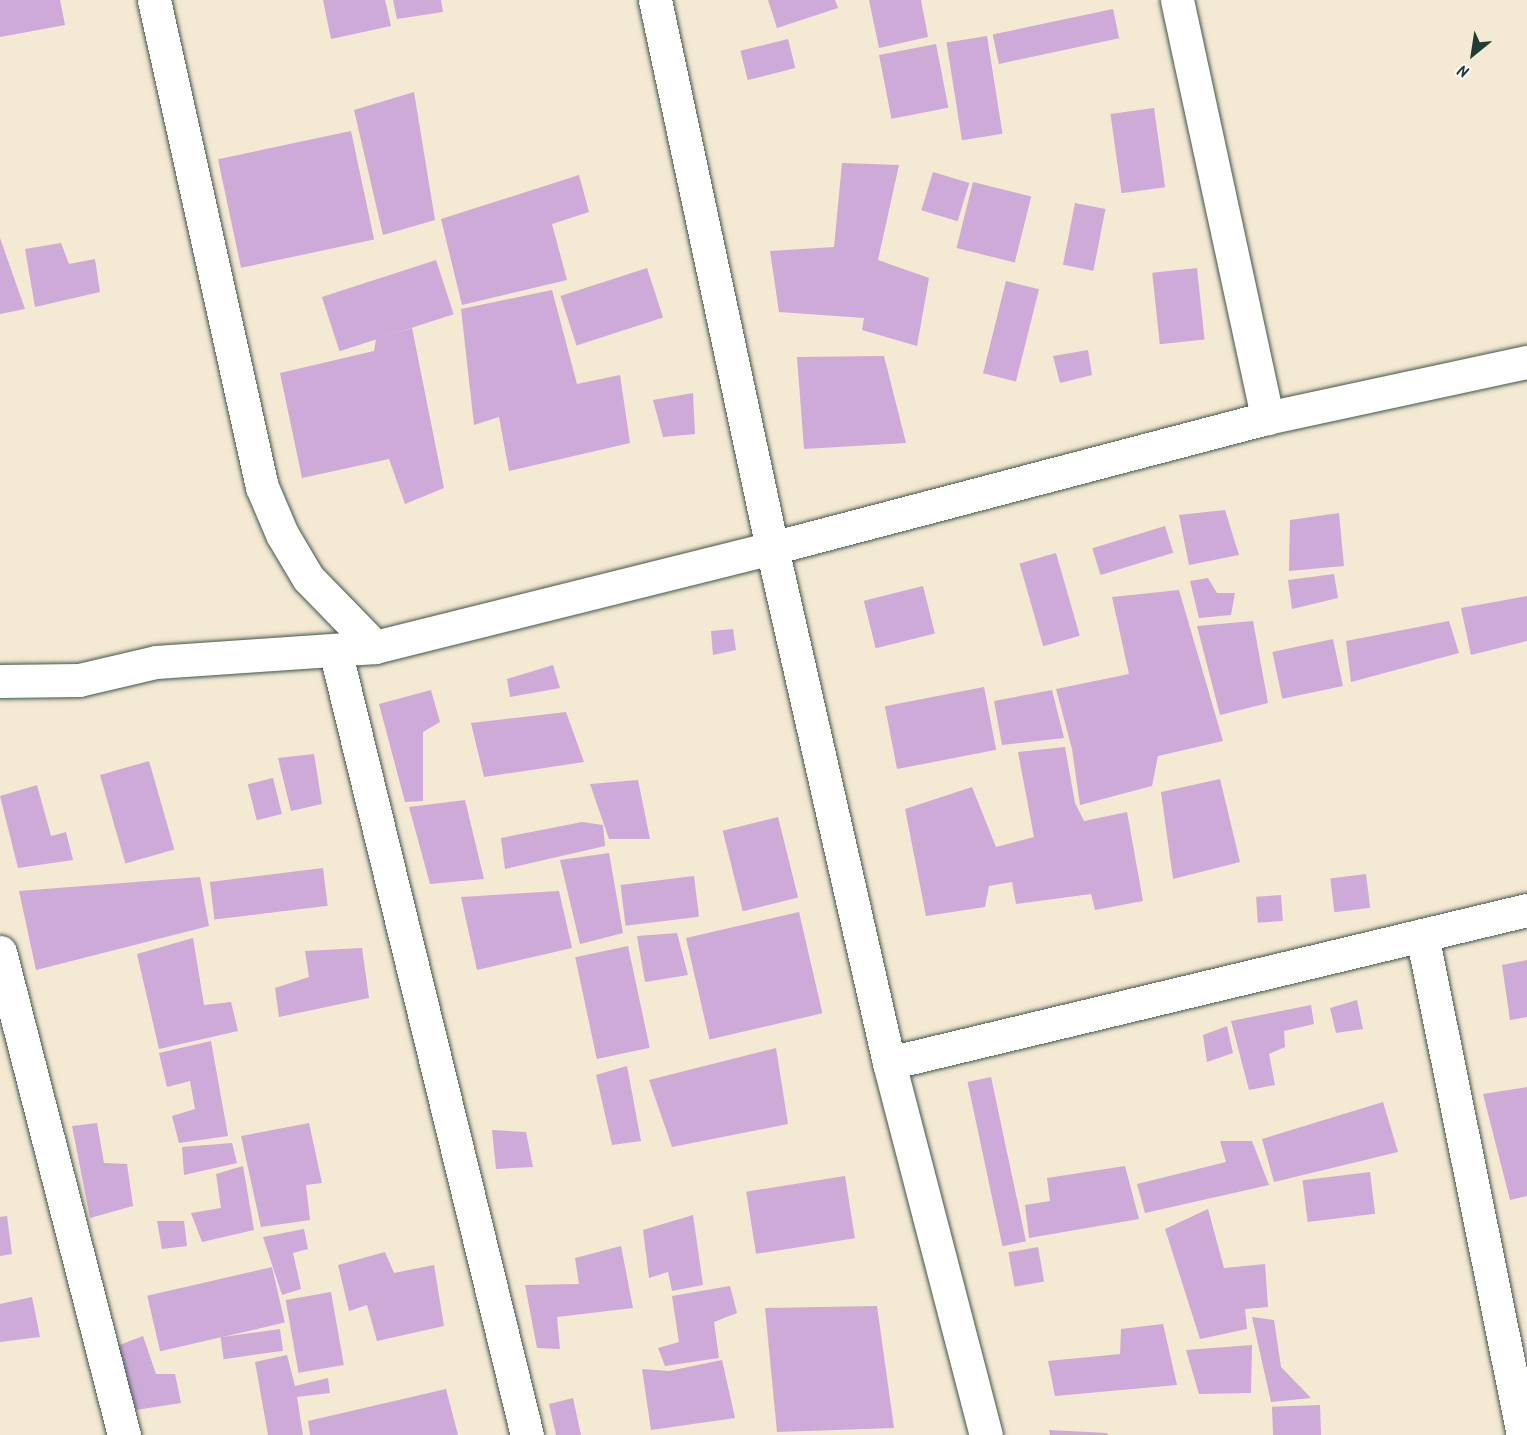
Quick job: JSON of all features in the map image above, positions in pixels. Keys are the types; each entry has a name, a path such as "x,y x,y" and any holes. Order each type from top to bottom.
{"street":[{"path":"154,0 262,487 282,534 308,578 375,647"},
{"path":"655,0 772,548 889,1063 986,1435"},
{"path":"1177,0 1267,418"},
{"path":"0,681 79,680 156,662 375,647 772,548 1267,418 1527,362"},
{"path":"335,650 527,1435"},
{"path":"889,1063 1527,910"},
{"path":"1422,935 1523,1435"},
{"path":"0,952 124,1435"}],"building":[{"path":"0,0 60,0 65,25 0,37"},
{"path":"323,0 385,0 391,26 331,39"},
{"path":"393,0 441,0 443,12 397,19"},
{"path":"768,0 835,0 838,8 777,28"},
{"path":"869,0 921,0 928,37 879,48"},
{"path":"1113,9 1119,38 999,64 993,35"},
{"path":"987,36 1002,134 962,140 947,42"},
{"path":"788,39 795,68 748,80 740,51"},
{"path":"936,44 948,108 891,119 879,55"},
{"path":"414,92 435,220 383,235 354,110"},
{"path":"1154,108 1165,187 1122,193 1110,114"},
{"path":"351,131 374,240 241,268 218,159"},
{"path":"842,163 899,165 878,260 929,278 917,346 862,330 864,318 779,312 770,251 834,247"},
{"path":"933,172 969,183 958,221 921,210"},
{"path":"579,175 589,212 552,224 567,280 462,305 441,219"},
{"path":"973,182 1031,197 1015,262 957,248"},
{"path":"1075,203 1105,209 1093,271 1063,265"},
{"path":"0,238 25,309 0,314"},
{"path":"61,243 69,264 95,259 100,292 35,307 25,249"},
{"path":"436,260 454,314 339,351 322,297"},
{"path":"647,268 663,317 577,346 560,296"},
{"path":"1197,268 1205,340 1160,344 1152,273"},
{"path":"1006,281 1039,289 1016,381 983,373"},
{"path":"552,290 577,384 620,375 630,443 509,471 499,417 474,425 461,309"},
{"path":"412,328 444,488 405,504 389,459 302,478 280,373 374,351 376,339"},
{"path":"1088,350 1092,375 1060,383 1053,356"},
{"path":"884,356 906,443 804,449 797,357"},
{"path":"693,393 695,434 663,437 653,400"},
{"path":"1225,510 1239,555 1189,565 1179,515"},
{"path":"1339,513 1344,566 1289,571 1290,520"},
{"path":"1165,526 1173,553 1101,575 1092,548"},
{"path":"1056,553 1080,636 1043,646 1019,563"},
{"path":"1334,574 1338,598 1292,609 1288,580"},
{"path":"1208,578 1217,593 1235,593 1231,615 1199,618 1190,581"},
{"path":"923,586 935,634 876,648 864,601"},
{"path":"1179,590 1223,741 1158,756 1152,786 1080,805 1072,749 1056,689 1129,674 1112,597"},
{"path":"1527,596 1527,641 1471,655 1461,608"},
{"path":"1253,621 1268,703 1220,715 1197,626"},
{"path":"1449,621 1459,653 1351,682 1346,641"},
{"path":"733,629 736,650 713,655 711,631"},
{"path":"1333,639 1343,686 1282,699 1272,652"},
{"path":"553,665 560,688 510,697 507,679"},
{"path":"984,687 996,750 897,769 885,706"},
{"path":"431,690 440,722 423,732 423,801 405,802 379,704"},
{"path":"1052,690 1064,738 1002,745 994,701"},
{"path":"566,712 584,762 484,777 471,723"},
{"path":"1065,747 1075,803 1084,821 1127,812 1143,901 1095,910 1091,894 1016,904 1012,882 989,886 985,907 926,916 905,809 972,787 996,847 1034,837 1018,752"},
{"path":"314,754 322,804 291,811 278,758"},
{"path":"149,761 174,849 125,863 100,775"},
{"path":"273,778 282,814 257,820 248,784"},
{"path":"1220,779 1240,862 1173,879 1161,792"},
{"path":"638,780 650,839 609,839 590,784"},
{"path":"37,785 51,836 66,832 73,860 18,868 0,796"},
{"path":"465,800 484,879 430,884 409,807"},
{"path":"778,817 798,898 743,911 723,831"},
{"path":"582,822 603,825 605,846 505,869 501,838"},
{"path":"609,853 623,933 580,944 560,860"},
{"path":"323,868 328,906 214,920 210,882"},
{"path":"1366,874 1370,908 1334,912 1330,878"},
{"path":"694,876 699,917 626,926 621,885"},
{"path":"200,877 209,926 36,970 19,891"},
{"path":"559,891 572,948 477,970 461,897"},
{"path":"1281,895 1283,921 1258,923 1256,897"},
{"path":"799,912 822,1013 709,1039 686,938"},
{"path":"677,933 688,975 645,982 637,936"},
{"path":"193,938 204,1005 231,1002 238,1031 159,1049 137,954"},
{"path":"628,946 650,1048 597,1059 575,957"},
{"path":"362,948 369,998 279,1017 275,988 309,977 305,951"},
{"path":"1527,960 1527,1017 1510,1020 1502,965"},
{"path":"1357,1000 1363,1029 1336,1033 1330,1008"},
{"path":"1311,1005 1314,1024 1284,1031 1285,1047 1269,1054 1275,1085 1249,1090 1231,1021"},
{"path":"1227,1026 1233,1053 1207,1062 1203,1035"},
{"path":"211,1041 228,1136 179,1143 172,1116 195,1109 190,1081 167,1087 159,1053"},
{"path":"776,1048 788,1124 672,1147 649,1080"},
{"path":"627,1066 641,1141 612,1145 596,1075"},
{"path":"991,1077 1026,1241 1002,1246 968,1082"},
{"path":"1527,1087 1527,1196 1510,1200 1483,1094"},
{"path":"1383,1102 1398,1152 1274,1182 1262,1139"},
{"path":"97,1123 104,1163 127,1164 133,1206 90,1218 72,1126"},
{"path":"309,1123 322,1183 306,1185 310,1220 261,1227 241,1136"},
{"path":"492,1130 526,1132 533,1167 496,1169"},
{"path":"1220,1141 1252,1141 1269,1185 1145,1213 1137,1184 1226,1162"},
{"path":"232,1143 237,1163 184,1175 182,1147"},
{"path":"243,1166 254,1230 202,1242 191,1213 221,1208 216,1174"},
{"path":"1125,1166 1139,1219 1029,1238 1025,1205 1050,1201 1047,1178"},
{"path":"1370,1172 1375,1214 1308,1222 1303,1180"},
{"path":"845,1176 855,1238 756,1254 746,1192"},
{"path":"1208,1209 1224,1268 1265,1264 1268,1307 1245,1309 1247,1329 1200,1339 1165,1229"},
{"path":"693,1215 703,1285 672,1291 668,1272 649,1278 643,1230"},
{"path":"7,1216 12,1254 0,1256 0,1217"},
{"path":"157,1221 184,1221 187,1246 162,1249"},
{"path":"304,1229 308,1249 293,1253 301,1289 282,1295 263,1237"},
{"path":"621,1246 633,1308 557,1317 560,1349 537,1348 525,1285 579,1284 575,1258"},
{"path":"1038,1247 1044,1281 1015,1287 1008,1252"},
{"path":"385,1252 394,1273 434,1265 444,1326 377,1341 367,1305 349,1311 338,1265"},
{"path":"272,1267 285,1323 160,1351 147,1296"},
{"path":"730,1286 737,1313 714,1322 719,1358 665,1366 658,1348 679,1342 672,1296"},
{"path":"331,1292 344,1365 299,1373 286,1300"},
{"path":"32,1297 40,1337 0,1342 0,1304"},
{"path":"877,1306 894,1428 777,1432 765,1308"},
{"path":"1252,1317 1274,1320 1281,1367 1311,1398 1271,1402"},
{"path":"1163,1324 1177,1385 1055,1396 1048,1361 1120,1354 1121,1329"},
{"path":"280,1329 283,1351 224,1359 221,1337"},
{"path":"143,1336 156,1374 175,1374 181,1403 136,1410 117,1346"},
{"path":"1252,1345 1251,1393 1199,1394 1186,1350"},
{"path":"287,1355 295,1386 328,1378 330,1393 297,1397 303,1435 268,1435 255,1362"},
{"path":"722,1360 735,1418 651,1430 642,1369 669,1371"},
{"path":"446,1389 458,1435 310,1435 308,1421"},
{"path":"573,1398 581,1435 556,1435 549,1404"},
{"path":"1320,1405 1321,1435 1273,1435 1272,1407"},
{"path":"1049,1430 1107,1433 1108,1435 1050,1435"}]}
